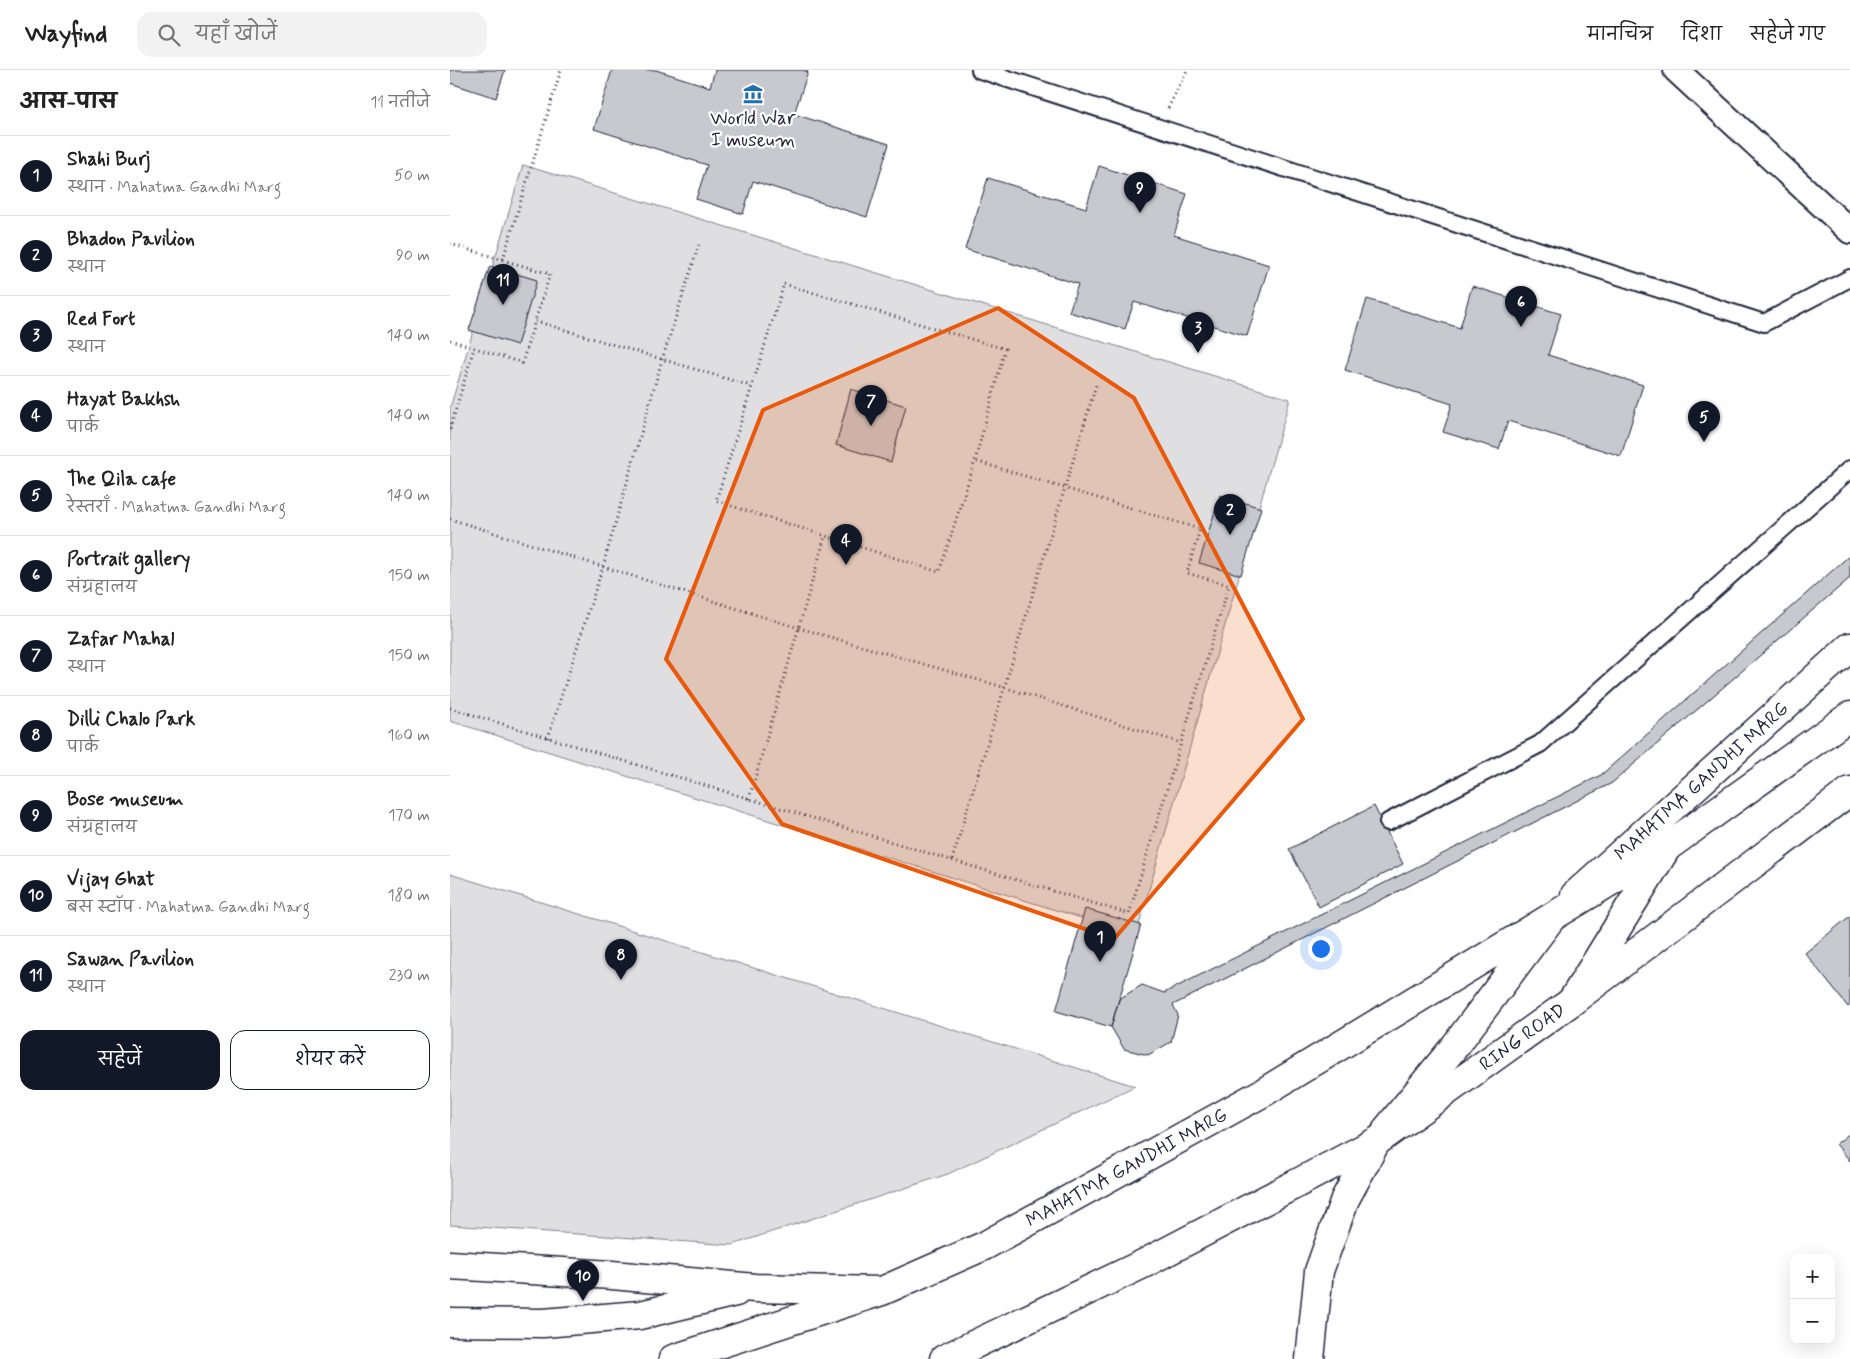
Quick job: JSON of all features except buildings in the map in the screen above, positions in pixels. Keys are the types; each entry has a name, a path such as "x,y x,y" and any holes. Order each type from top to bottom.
{"main road":[{"name":"MAHATMA GANDHI MARG","path":"1552,917 1850,646"},
{"name":"MAHATMA GANDHI MARG","path":"673,1359 882,1291 984,1246 1264,1092 1667,847 1850,716"},
{"name":"RING ROAD","path":"1310,1359 1319,1271 1345,1199 1376,1142 1571,1002 1850,791"},
{"path":"1571,1002 1667,847"},
{"path":"944,1359 1143,1264 1376,1142 1455,1046 1552,917"},
{"path":"450,1265 612,1275 755,1288 882,1291"},
{"path":"450,1322 543,1323 640,1315 755,1288"}],"street":[{"path":"1676,70 1850,231"}],"lane":[{"path":"980,70 1764,323 1850,278"},
{"path":"1388,822 1540,744 1850,469"}],"path":[{"path":"503,259 561,70"},
{"path":"1158,126 1187,70"},
{"path":"450,244 550,274 522,363 450,340"},
{"path":"548,738 604,566 662,360 699,245"},
{"path":"784,284 1005,349 975,461 939,572 716,501 751,386 784,284"},
{"path":"535,322 751,386"},
{"path":"450,429 474,348"},
{"path":"952,860 1096,385"},
{"path":"450,708 1130,914 1229,585 1187,573 1200,529 975,461"},
{"path":"450,519 799,628 1003,687 1181,743"},
{"path":"750,799 825,537"}],"highlighted area":[{"path":"998,308 1134,398 1303,719 1114,939 782,824 666,659 763,410"}],"shaded area":[{"path":"523,165 1290,399 1136,935 450,721 450,408"},
{"path":"450,874 1135,1086 948,1174 732,1245 450,1225"}],"place":[{"name":"World War I museum","path":"753,94"},
{"name":"Bose museum","path":"1140,213"},
{"name":"Sawan Pavilion","path":"503,305"},
{"name":"Portrait gallery","path":"1521,327"},
{"name":"Red Fort","path":"1198,353"},
{"name":"Zafar Mahal","path":"871,426"},
{"name":"The Qila cafe","path":"1704,442"},
{"name":"Bhadon Pavilion","path":"1230,535"},
{"name":"Hayat Bakhsh","path":"846,565"},
{"name":"Shahi Burj","path":"1100,962"},
{"name":"Dilli Chalo Park","path":"621,980"},
{"name":"Vijay Ghat","path":"583,1301"}]}
